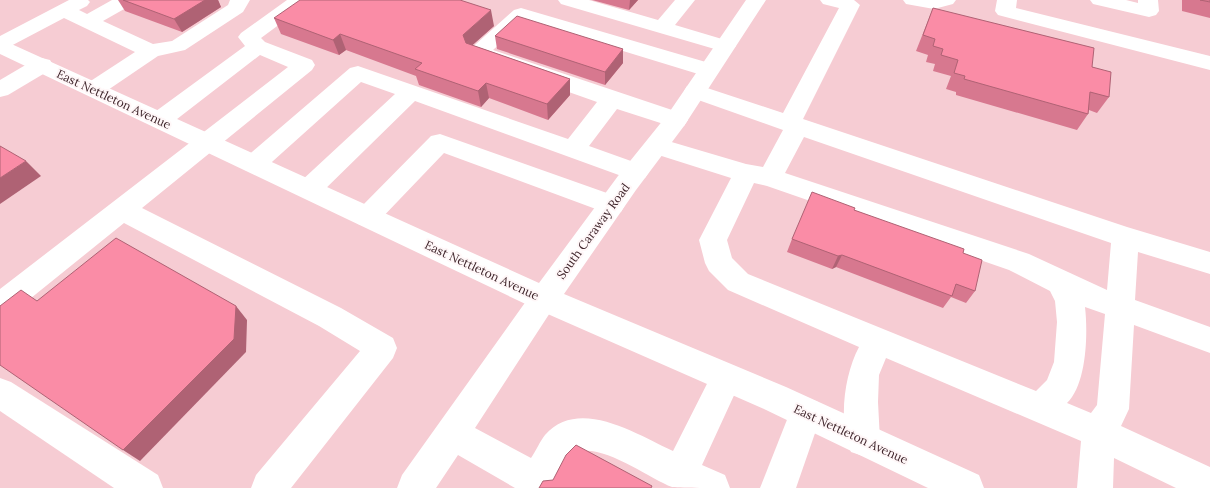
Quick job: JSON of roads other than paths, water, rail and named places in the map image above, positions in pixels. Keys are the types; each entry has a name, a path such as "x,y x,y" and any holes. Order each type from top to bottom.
{"main road":[{"path":"1,46 83,0"},
{"path":"88,22 126,0"},
{"path":"94,90 151,51 178,46 236,8 240,0"},
{"path":"0,306 304,65 258,48 248,37 300,0"},
{"path":"568,0 725,46"},
{"path":"662,28 685,0"},
{"name":"South Caraway Road","path":"415,488 544,299 636,172 658,146 756,0"},
{"path":"830,0 850,5 793,125 776,167 757,175 713,240 719,263 738,282 1098,432 1198,480 1210,488"},
{"path":"914,0 934,3 946,0"},
{"path":"1008,0 1005,10 1210,63"},
{"path":"1100,0 1149,11 1148,0"},
{"path":"676,120 478,52 529,7 708,70"},
{"path":"64,11 151,51"},
{"name":"East Nettleton Avenue","path":"1,46 544,299 806,413 966,488"},
{"path":"160,120 258,48"},
{"path":"0,90 42,65"},
{"path":"254,164 358,73 636,172"},
{"path":"309,189 411,92"},
{"path":"694,92 1125,237 1210,263"},
{"path":"573,150 612,99"},
{"path":"367,217 440,142 612,205"},
{"path":"658,146 757,175 1019,262 1061,283 1119,308 1210,340"},
{"path":"122,210 330,318 382,348 269,488"},
{"path":"1095,488 1098,432 1113,409 1125,237"},
{"path":"1040,408 1059,390 1070,362 1072,322 1070,301 1061,283"},
{"path":"863,440 862,399 865,368 874,348 881,342"},
{"path":"681,473 726,378"},
{"path":"0,393 145,488"},
{"path":"778,488 806,413"},
{"path":"452,433 536,484 558,447 568,437 592,434 610,439 712,488"}]}
